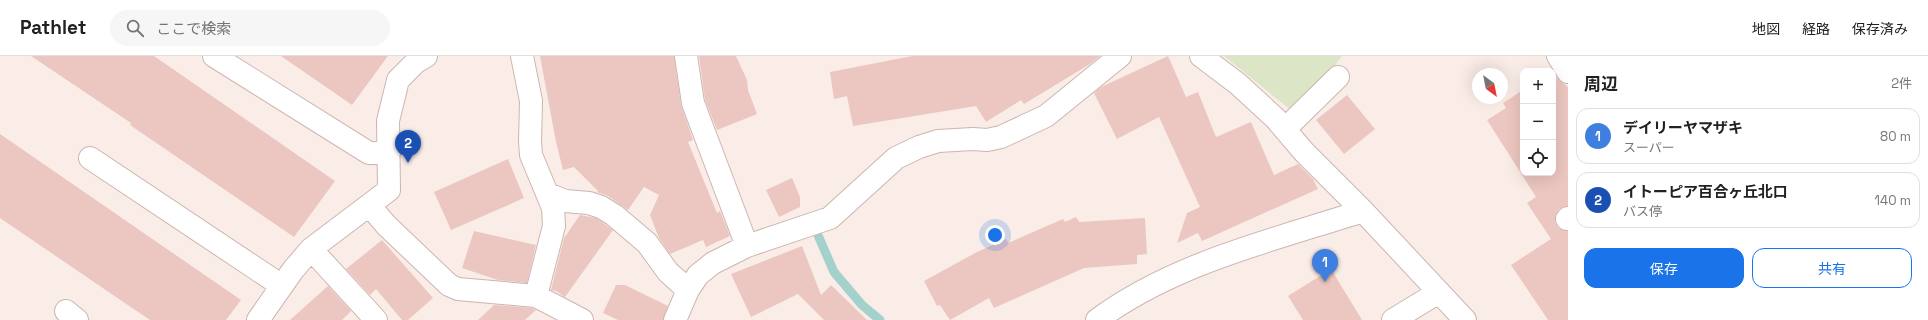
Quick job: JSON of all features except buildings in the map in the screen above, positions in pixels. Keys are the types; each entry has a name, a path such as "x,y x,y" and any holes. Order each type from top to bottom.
{"street":[{"path":"214,56 369,153 389,154"},
{"path":"258,320 292,270 311,249 370,206 389,190 388,121 398,80 416,62 426,56"},
{"path":"522,56 531,102 531,155 553,208 554,226 536,296"},
{"path":"686,56 694,103 748,246"},
{"path":"1201,56 1238,84 1285,129 1304,152 1363,211 1465,320"},
{"path":"1558,56 1568,72"},
{"path":"675,320 688,290 698,275 713,263 748,246 830,218 896,158 919,147 938,141 974,139 987,140 1001,137 1046,116 1116,58"},
{"path":"1285,129 1338,76"},
{"path":"90,158 282,286"},
{"path":"548,194 565,201 589,203 601,207 614,215 647,243 668,272 688,290"},
{"path":"370,206 386,225 449,286 458,289 536,296 582,320"},
{"path":"1097,320 1114,308 1166,278 1227,255 1363,211"},
{"path":"311,249 376,320"},
{"path":"1393,320 1439,292"}],"green space":[{"path":"1224,56 1342,56 1327,76 1292,111"}],"waterway":[{"path":"817,233 834,272 862,305 880,320"}],"place":[{"name":"イトーピア百合ヶ丘北口","path":"408,163"},
{"name":"デイリーヤマザキ","path":"1325,282"}]}
